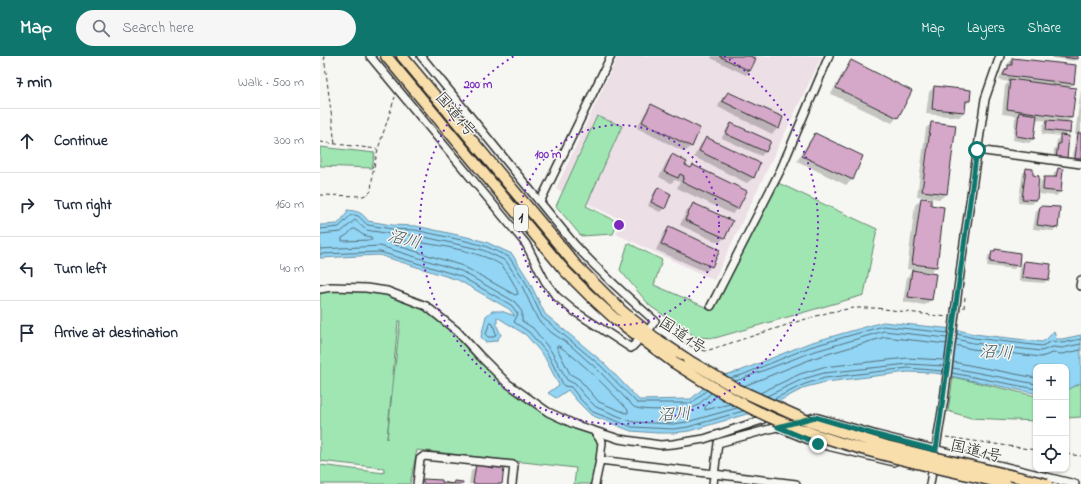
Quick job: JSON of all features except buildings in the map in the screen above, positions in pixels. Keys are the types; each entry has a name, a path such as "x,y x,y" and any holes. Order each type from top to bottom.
{"highway":[{"name":"国道1号","path":"386,56 565,271 614,318 673,362 733,399 774,419 847,446 1006,484"},
{"name":"国道1号","path":"406,56 574,264 623,312 655,338 688,360 739,390 810,422 887,446 1047,484"}],"street":[{"path":"370,56 399,85 526,244 545,281 556,296 574,311 631,348 636,343"},
{"path":"421,56 574,244 620,291 656,321 650,328"},
{"path":"540,202 611,56"},
{"path":"711,306 781,169 829,56"},
{"path":"930,484 944,399 985,99 1000,56"},
{"path":"977,150 1081,164"},
{"path":"320,289 331,287 366,288 387,291 426,306 457,331 507,382 548,412 576,425 619,439 660,445 704,439 762,420"},
{"path":"713,484 718,442 815,417 877,435 1075,484"},
{"path":"778,427 818,444 985,484"},
{"path":"594,431 602,442 595,484"},
{"path":"417,484 420,459 424,456 514,466 512,484"},
{"path":"600,460 796,484"}],"path":[{"path":"324,56 335,144"},
{"path":"320,195 363,196 371,191 373,171 378,149 399,85"},
{"path":"320,142 378,149"},
{"path":"656,321 687,345 698,350 706,351 830,312 854,308 876,308 954,320"},
{"path":"937,436 1033,450"},
{"path":"1069,454 1081,456"}],"shaded area":[{"path":"618,56 822,56 714,280 616,234 622,220 556,189"}],"green space":[{"path":"597,116 622,126 586,206 618,222 613,234 581,236 556,206"},
{"path":"320,147 375,153 372,168 320,166"},
{"path":"774,181 877,229 864,295 715,338 696,337 650,306 620,270 628,243 662,260 654,285 710,309"},
{"path":"331,290 383,293 418,305 439,316 515,391 550,413 594,431 602,445 594,484 574,484 576,468 417,450 410,484 320,484 320,465 384,473 384,468 320,461 320,291","holes":["398,321 400,321 387,439"]},
{"path":"953,377 1033,395 1033,421 971,418 948,411"},
{"path":"1081,381 1081,417 1069,418 1069,387"}],"water":[{"name":"沼川","path":"347,210 359,212 368,221 392,225 416,226 467,237 486,242 512,254 528,279 545,314 604,363 639,400 691,399 708,384 707,379 740,371 809,343 883,322 954,329 974,334 1042,342 1054,331 1056,339 1081,335 1081,383 1069,389 1069,364 1033,364 1033,393 935,373 908,372 826,382 806,387 781,400 747,414 689,431 657,433 631,431 591,415 568,390 556,398 548,393 559,385 544,356 526,335 497,317 497,326 501,335 496,341 485,342 481,337 486,316 492,311 501,311 515,316 509,309 458,280 379,255 320,258 320,225 338,224 347,213"}],"route":[{"path":"818,444 778,427 815,417 936,450 977,150"}]}
